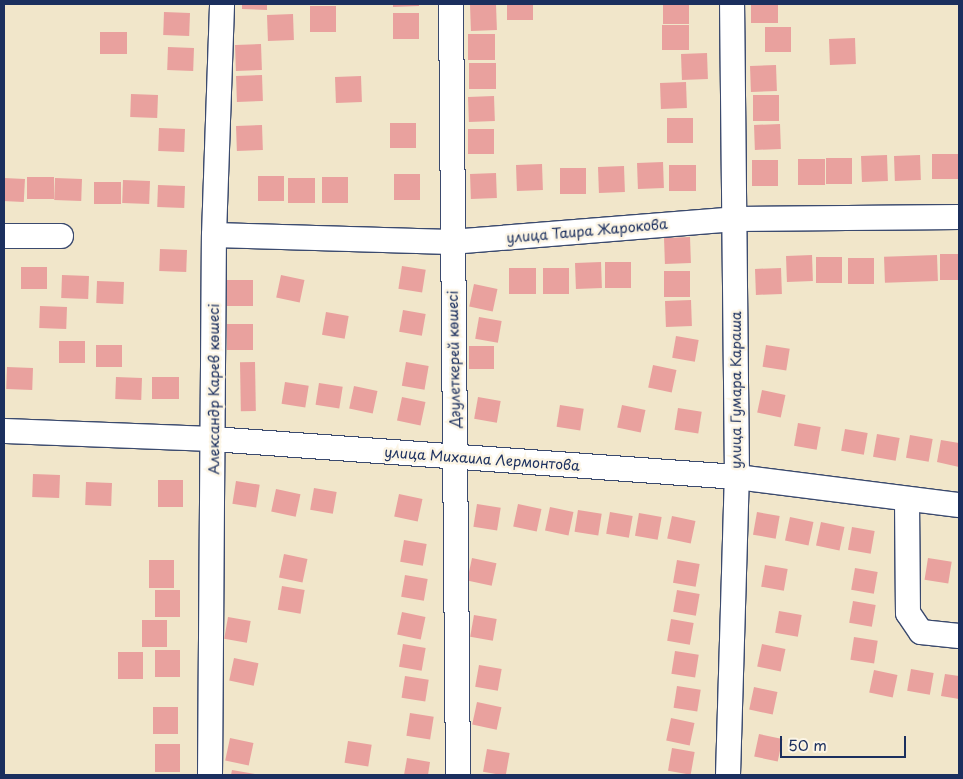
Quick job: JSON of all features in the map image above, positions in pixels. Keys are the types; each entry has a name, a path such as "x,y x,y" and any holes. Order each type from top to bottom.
{"street":[{"name":"Александр Карев көшесі","path":"210,775 214,235 222,4"},
{"name":"Дәулеткерей көшесі","path":"451,4 451,242 457,457 458,775"},
{"name":"улица Гумара Караша","path":"728,775 737,477 732,4"},
{"name":"улица Таира Жарокова","path":"214,235 451,242 735,219 959,217"},
{"path":"4,236 61,236"},
{"name":"улица Михаила Лермонтова","path":"4,431 213,438 737,477 907,500 959,505"},
{"path":"907,500 908,613 921,632 959,636"}],"building":[{"path":"242,4 267,4 267,10 242,9"},
{"path":"393,4 419,4 419,6 393,7"},
{"path":"496,4 497,30 471,31 470,5"},
{"path":"507,4 533,4 533,20 507,20"},
{"path":"663,4 689,4 689,24 663,24"},
{"path":"751,4 778,4 778,23 751,23"},
{"path":"310,6 336,6 336,32 310,32"},
{"path":"164,12 190,13 189,36 163,35"},
{"path":"393,13 419,13 419,39 393,39"},
{"path":"293,14 294,40 268,41 267,15"},
{"path":"662,25 689,25 689,50 662,50"},
{"path":"765,27 791,27 791,52 765,52"},
{"path":"100,32 127,32 127,54 100,54"},
{"path":"468,34 495,34 495,60 468,60"},
{"path":"855,38 856,64 830,65 829,39"},
{"path":"261,44 262,70 236,71 235,45"},
{"path":"168,47 194,48 193,71 167,70"},
{"path":"707,53 708,79 682,80 681,54"},
{"path":"469,63 496,63 496,89 469,89"},
{"path":"776,65 777,91 751,92 750,66"},
{"path":"262,75 263,101 237,102 236,76"},
{"path":"361,76 362,102 336,103 335,77"},
{"path":"686,82 687,108 661,109 660,83"},
{"path":"131,94 158,95 157,118 130,117"},
{"path":"753,95 779,95 779,121 753,121"},
{"path":"494,96 495,121 469,122 468,97"},
{"path":"667,118 693,118 693,143 667,143"},
{"path":"390,123 416,123 416,148 390,148"},
{"path":"780,124 781,149 755,150 754,125"},
{"path":"262,125 263,150 237,151 236,126"},
{"path":"159,128 185,129 184,152 158,151"},
{"path":"468,129 494,129 494,154 468,154"},
{"path":"932,154 959,154 959,179 932,179"},
{"path":"887,155 888,181 862,182 861,156"},
{"path":"920,155 921,180 895,181 894,156"},
{"path":"826,158 852,158 852,184 826,184"},
{"path":"798,159 825,159 825,185 798,185"},
{"path":"752,160 778,160 778,186 752,186"},
{"path":"663,162 664,188 638,189 637,163"},
{"path":"542,164 543,190 517,191 516,165"},
{"path":"669,165 696,165 696,191 669,191"},
{"path":"624,166 625,192 599,193 598,167"},
{"path":"560,168 586,168 586,194 560,194"},
{"path":"496,173 497,198 471,199 470,174"},
{"path":"394,174 420,174 420,200 394,200"},
{"path":"258,176 284,176 284,201 258,201"},
{"path":"27,177 54,177 54,199 27,199"},
{"path":"322,177 348,177 348,203 322,203"},
{"path":"4,178 25,179 24,202 4,201"},
{"path":"55,178 82,179 81,201 54,200"},
{"path":"288,178 315,178 315,203 288,203"},
{"path":"123,180 150,181 149,204 122,203"},
{"path":"94,182 121,182 121,204 94,204"},
{"path":"158,185 185,186 184,208 157,207"},
{"path":"690,237 691,263 665,264 664,238"},
{"path":"160,249 187,250 186,272 159,271"},
{"path":"940,254 959,254 959,280 940,280"},
{"path":"812,255 813,281 787,282 786,256"},
{"path":"937,255 938,281 885,283 884,257"},
{"path":"816,257 842,257 842,283 816,283"},
{"path":"848,258 874,258 874,284 848,284"},
{"path":"601,262 602,288 576,289 575,263"},
{"path":"605,262 631,262 631,288 605,288"},
{"path":"402,266 426,270 422,292 398,289"},
{"path":"21,267 47,267 47,289 21,289"},
{"path":"509,268 536,268 536,294 509,294"},
{"path":"543,268 569,268 569,294 543,294"},
{"path":"781,268 782,294 756,295 755,269"},
{"path":"664,271 690,271 690,297 664,297"},
{"path":"62,275 89,276 88,299 61,298"},
{"path":"281,275 304,280 300,302 276,297"},
{"path":"227,280 253,280 253,306 227,306"},
{"path":"97,281 124,282 123,304 96,303"},
{"path":"474,284 497,289 493,311 469,306"},
{"path":"691,300 692,326 666,327 665,301"},
{"path":"40,306 67,307 66,329 39,328"},
{"path":"403,310 426,314 422,336 399,332"},
{"path":"326,312 349,316 345,339 322,335"},
{"path":"479,317 502,321 498,343 475,339"},
{"path":"227,324 253,324 253,350 227,350"},
{"path":"676,336 699,340 695,362 672,358"},
{"path":"59,341 85,341 85,363 59,363"},
{"path":"96,345 122,345 122,367 96,367"},
{"path":"766,345 790,349 786,370 763,367"},
{"path":"469,346 494,346 494,369 469,369"},
{"path":"240,362 255,362 256,411 241,411"},
{"path":"406,362 429,366 424,390 402,386"},
{"path":"653,365 676,370 672,392 648,387"},
{"path":"7,367 33,368 32,390 6,389"},
{"path":"116,377 142,378 141,400 115,399"},
{"path":"152,377 179,377 179,399 152,399"},
{"path":"285,382 309,386 305,407 282,404"},
{"path":"319,383 343,387 339,408 316,405"},
{"path":"354,386 377,391 373,413 349,408"},
{"path":"762,390 785,395 781,417 757,412"},
{"path":"402,397 425,402 420,425 397,420"},
{"path":"478,397 501,401 497,423 474,419"},
{"path":"560,405 584,409 580,430 557,427"},
{"path":"622,405 645,410 641,432 617,427"},
{"path":"678,408 702,412 698,433 675,430"},
{"path":"798,423 821,427 817,450 794,446"},
{"path":"845,429 868,433 864,455 841,451"},
{"path":"877,434 900,438 896,461 873,457"},
{"path":"910,435 933,439 929,462 906,458"},
{"path":"941,440 959,443 959,467 937,462"},
{"path":"33,474 60,475 59,498 32,497"},
{"path":"158,480 183,480 183,507 158,507"},
{"path":"236,481 260,485 256,507 232,504"},
{"path":"86,482 112,483 111,506 85,505"},
{"path":"314,488 337,492 333,514 310,510"},
{"path":"276,489 300,494 296,517 271,511"},
{"path":"399,494 422,499 418,521 394,516"},
{"path":"477,504 501,508 497,530 473,527"},
{"path":"518,504 541,509 537,531 513,526"},
{"path":"550,507 573,512 568,535 545,530"},
{"path":"578,510 602,514 598,535 575,532"},
{"path":"610,512 633,516 629,538 606,534"},
{"path":"757,512 780,516 776,539 753,535"},
{"path":"639,513 662,517 658,540 635,536"},
{"path":"672,516 695,521 691,543 667,538"},
{"path":"790,517 813,522 808,545 785,540"},
{"path":"821,522 844,527 839,550 816,545"},
{"path":"852,527 875,531 871,554 848,550"},
{"path":"404,540 427,544 423,566 400,562"},
{"path":"284,554 307,559 302,582 279,577"},
{"path":"472,558 496,563 492,586 467,580"},
{"path":"928,558 952,562 948,583 925,580"},
{"path":"149,560 174,560 174,588 149,588"},
{"path":"677,560 700,564 696,587 673,583"},
{"path":"765,565 788,569 784,591 761,587"},
{"path":"855,568 878,572 874,594 851,590"},
{"path":"405,575 428,579 424,601 401,597"},
{"path":"282,586 305,590 300,614 278,610"},
{"path":"155,590 180,590 180,617 155,617"},
{"path":"677,590 700,594 696,616 673,612"},
{"path":"853,601 876,605 872,627 849,623"},
{"path":"779,611 802,615 798,637 775,633"},
{"path":"402,612 425,617 421,639 397,634"},
{"path":"474,615 497,619 493,641 470,637"},
{"path":"228,617 251,621 247,643 224,639"},
{"path":"671,619 694,623 690,645 667,641"},
{"path":"142,620 167,620 167,647 142,647"},
{"path":"854,637 878,641 874,663 850,660"},
{"path":"403,644 426,648 422,671 399,667"},
{"path":"762,644 785,649 781,671 757,666"},
{"path":"155,650 180,650 180,677 155,677"},
{"path":"675,651 699,655 695,677 671,674"},
{"path":"118,652 143,652 143,679 118,679"},
{"path":"234,658 258,663 254,686 229,680"},
{"path":"479,665 502,669 498,691 475,687"},
{"path":"911,669 934,673 930,695 907,691"},
{"path":"874,670 897,675 893,697 869,692"},
{"path":"945,674 959,676 959,699 941,696"},
{"path":"405,676 429,680 425,701 402,698"},
{"path":"677,686 701,690 697,711 674,708"},
{"path":"754,687 777,692 773,714 749,709"},
{"path":"477,702 501,707 497,730 472,724"},
{"path":"153,707 178,707 178,734 153,734"},
{"path":"410,713 434,717 430,739 406,736"},
{"path":"671,718 694,723 690,745 666,740"},
{"path":"759,734 782,739 778,761 754,756"},
{"path":"230,738 253,743 249,765 225,760"},
{"path":"348,741 372,745 368,766 345,763"},
{"path":"155,744 180,744 180,772 155,772"},
{"path":"672,748 695,752 691,775 668,771"},
{"path":"487,749 510,753 506,775 483,772"},
{"path":"407,758 430,762 428,775 404,775"},
{"path":"232,770 255,774 255,775 231,775"}]}
